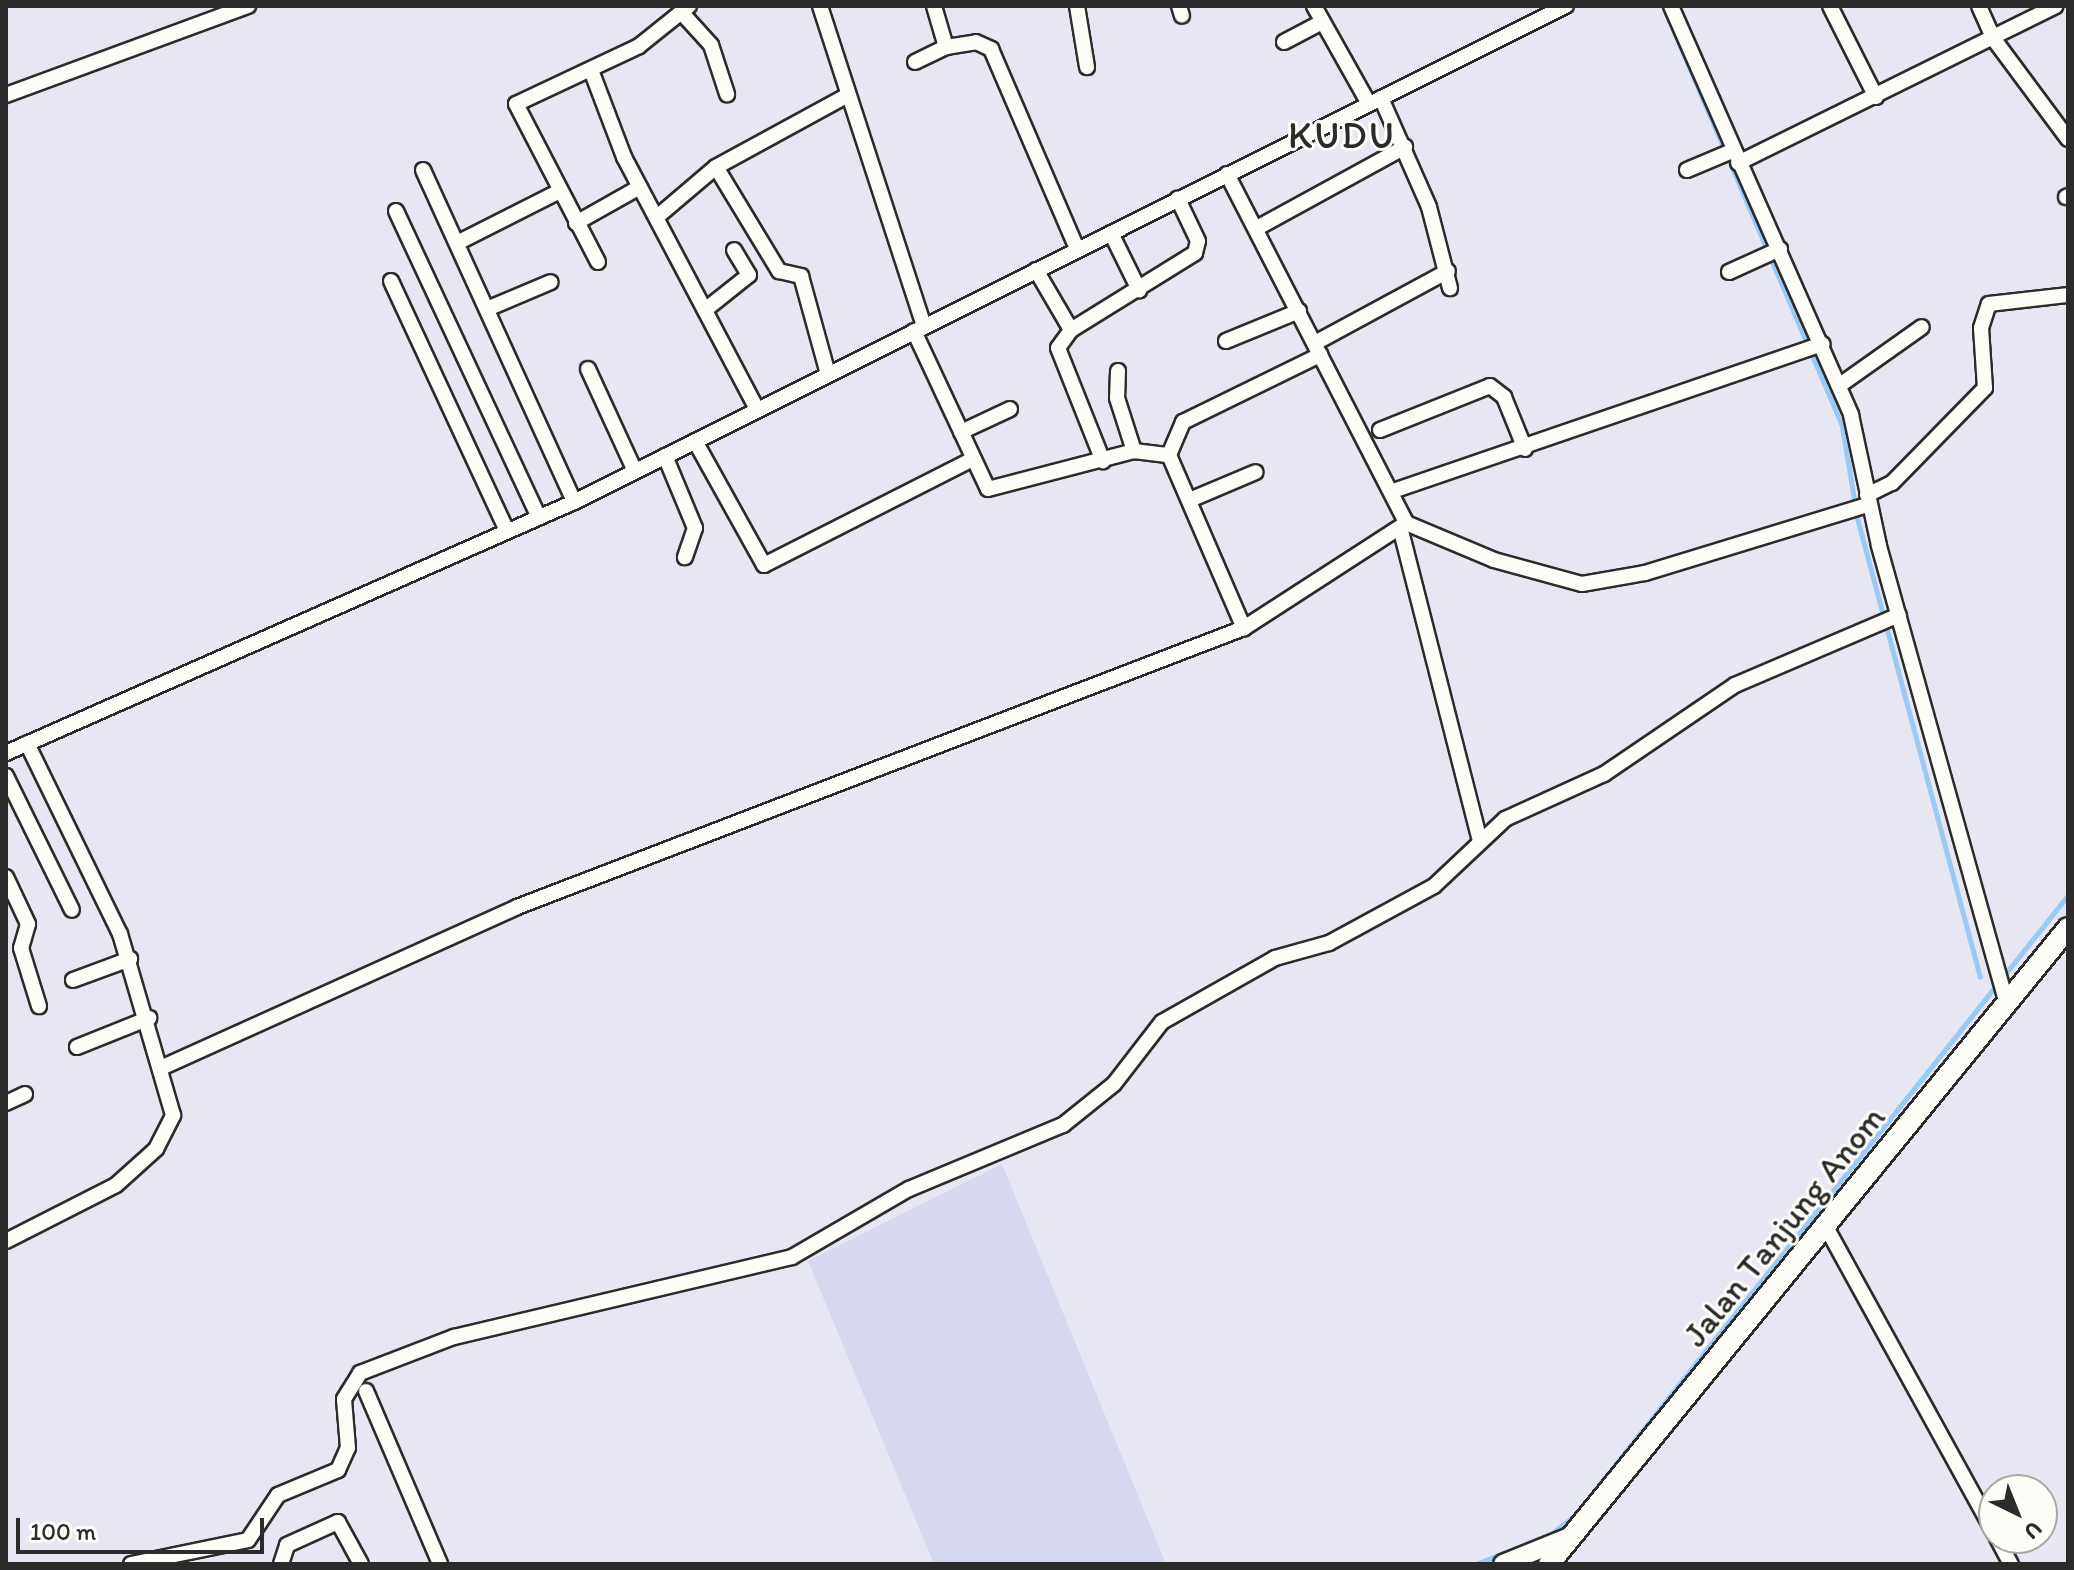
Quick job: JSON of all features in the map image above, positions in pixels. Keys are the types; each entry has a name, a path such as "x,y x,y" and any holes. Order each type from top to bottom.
{"main road":[{"name":"Jalan Tanjung Anom","path":"1549,1564 1825,1225 2004,997 2064,942"}],"street":[{"path":"6,95 248,6"},
{"path":"820,6 919,328 973,459 992,491 1134,451 1169,455"},
{"path":"934,6 946,47"},
{"path":"1077,6 1087,67"},
{"path":"1314,6 1405,147 1448,271 1450,288"},
{"path":"6,753 574,502 1375,101 1547,10 1566,6"},
{"path":"1671,6 1730,156 1813,348 1840,385 1863,504 1891,617 2004,997"},
{"path":"1830,6 1876,97"},
{"path":"1979,6 1993,38 2068,139"},
{"path":"1687,170 1730,156 1876,97 2055,6"},
{"path":"598,262 558,192 516,104 591,70 686,9 711,45 727,94"},
{"path":"1284,42 1322,22"},
{"path":"915,62 946,47 976,42 991,49 1077,249"},
{"path":"591,70 640,187 757,409"},
{"path":"657,217 716,167 846,96"},
{"path":"1257,228 1405,147"},
{"path":"716,167 769,257 782,273 801,276 828,374"},
{"path":"423,170 574,502"},
{"path":"1227,174 1393,491 1480,840"},
{"path":"576,223 640,187"},
{"path":"457,243 558,192"},
{"path":"1103,461 1058,348 1071,330 1139,290 1198,246 1178,199"},
{"path":"396,211 539,517"},
{"path":"1111,233 1139,290"},
{"path":"734,250 749,275"},
{"path":"1729,272 1771,252"},
{"path":"705,310 769,257"},
{"path":"1036,270 1071,330"},
{"path":"1169,455 1183,422 1317,349 1448,271"},
{"path":"391,281 507,531"},
{"path":"487,309 551,282"},
{"path":"1404,527 1494,560 1582,584 1645,573 1863,504 1892,483 1985,388 1981,328 1989,304 2068,295"},
{"path":"1226,341 1299,311"},
{"path":"1840,385 1922,327"},
{"path":"1393,491 1525,449 1813,348"},
{"path":"588,369 635,471"},
{"path":"1118,371 1117,398 1134,451"},
{"path":"1380,430 1490,386 1504,397 1525,449"},
{"path":"961,432 1010,409"},
{"path":"695,441 761,565 973,459"},
{"path":"1169,455 1192,499 1244,628"},
{"path":"665,456 695,528 685,557"},
{"path":"1192,499 1256,472"},
{"path":"163,1067 517,907 1244,628 1404,527"},
{"path":"131,1564 248,1540 278,1495 338,1470 348,1448 344,1399 360,1373 454,1337 792,1257 909,1189 1063,1125 1114,1084 1162,1022 1275,958 1329,943 1434,886 1480,840 1534,801 1604,774 1735,685 1891,617"},
{"path":"6,1241 89,1202 140,1166 173,1115 163,1067 130,959 27,743"},
{"path":"6,776 72,910"},
{"path":"6,877 28,924 21,948 39,1006"},
{"path":"73,980 130,959"},
{"path":"77,1047 149,1018"},
{"path":"6,1103 25,1094"},
{"path":"1825,1225 1978,1504"},
{"path":"366,1391 440,1564"},
{"path":"281,1564 287,1545 338,1522 361,1564"},
{"path":"1503,1564 1572,1536"}],"shaded area":[{"path":"1002,1164 1166,1564 934,1564 808,1261"}],"waterway":[{"path":"1663,6 1842,426 1857,518 1980,977"},
{"path":"1476,1564 1551,1534 1575,1515 2068,895"}],"district":[{"name":"KUDU","path":"1342,136"}]}
